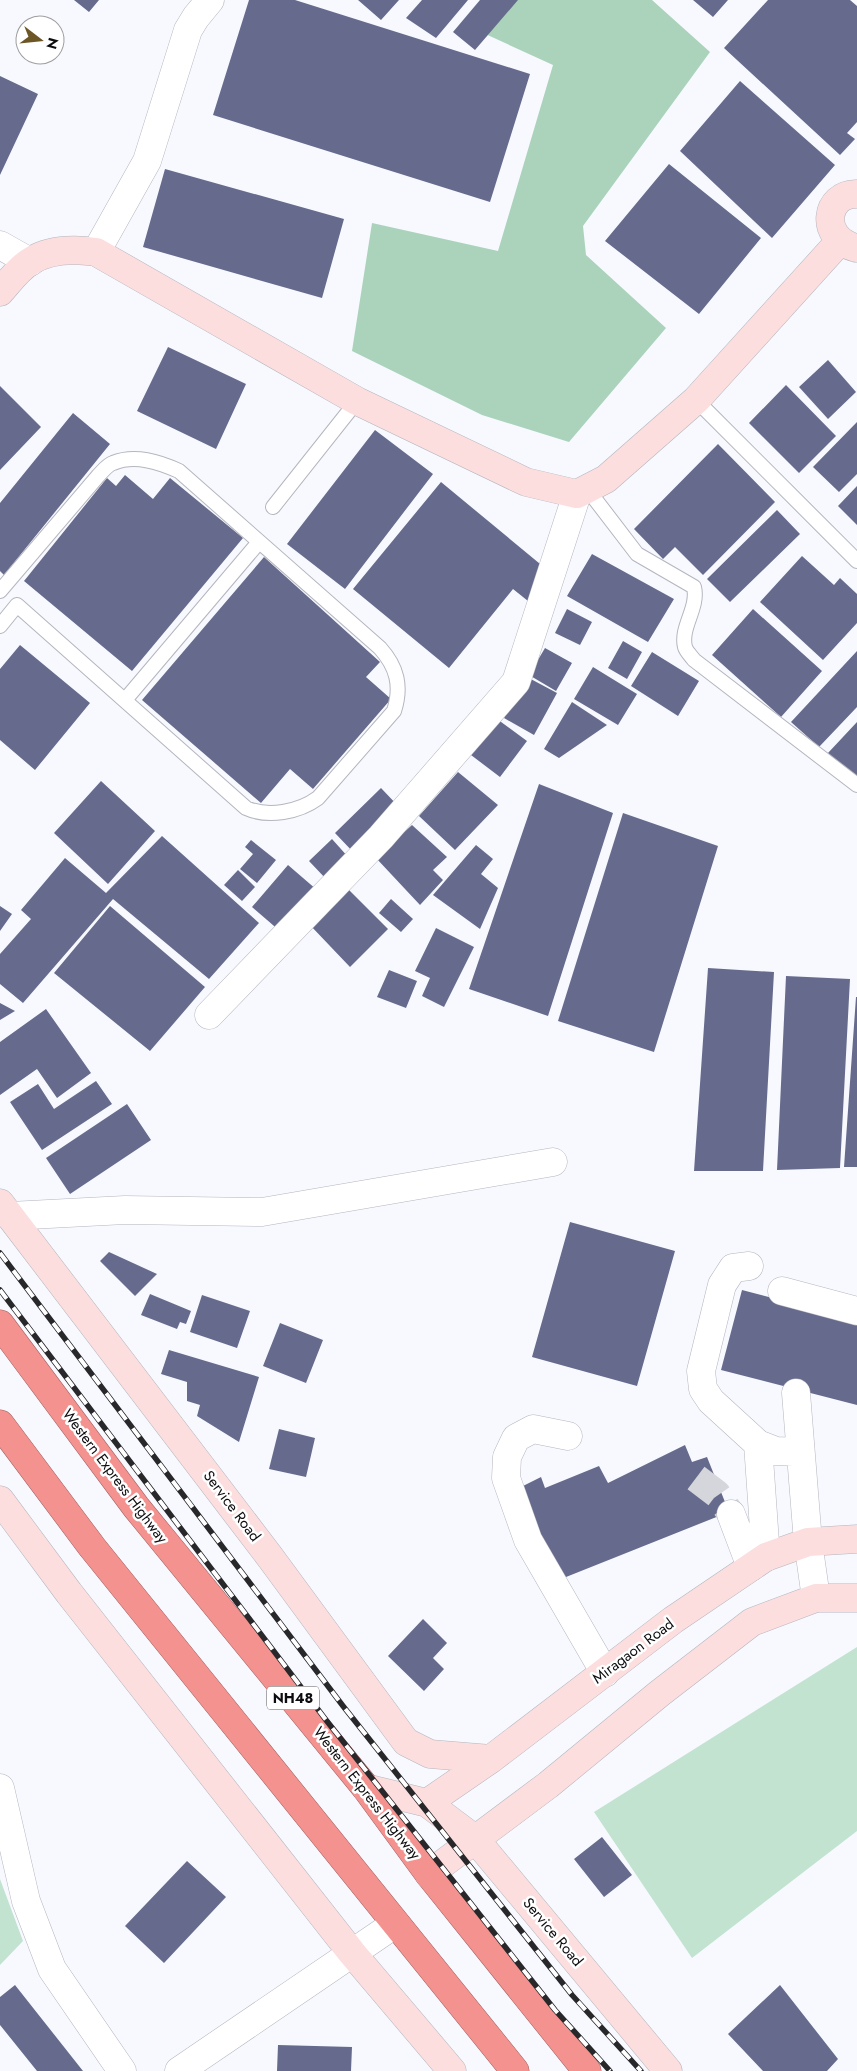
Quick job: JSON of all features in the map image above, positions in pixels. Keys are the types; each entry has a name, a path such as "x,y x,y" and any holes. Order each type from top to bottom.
{"highway":[{"name":"Western Express Highway","path":"0,1324 136,1506 366,1788 429,1874 588,2071"},
{"path":"0,1424 92,1547 515,2071"}],"main road":[{"path":"0,292 30,262 63,251 96,252 356,401 526,482 582,492 606,479 696,400 848,245 833,234 830,221 833,208 842,198 857,194"},
{"name":"Service Road","path":"5,1210 270,1557 406,1742 430,1754 491,1759"},
{"path":"0,1500 69,1594 352,1953 452,2071"},
{"name":"Miragaon Road","path":"427,1803 491,1759 673,1620 759,1562 808,1542 857,1539"},
{"path":"429,1874 548,1785 660,1693 752,1622 816,1598 857,1598"},
{"path":"366,1788 427,1803"},
{"name":"Service Road","path":"427,1803 475,1839 668,2071"}],"street":[{"path":"96,252 148,161 188,30 210,0"},
{"path":"0,245 30,262"},
{"path":"209,1015 381,837 516,682 582,492"},
{"path":"5,1210 262,1212 553,1162"},
{"path":"749,1266 733,1268 722,1285 701,1371 704,1389 711,1401 758,1444 776,1451 800,1452"},
{"path":"782,1291 857,1311"},
{"path":"796,1393 808,1542 816,1598"},
{"path":"568,1436 533,1429 516,1438 507,1457 506,1478 528,1540 604,1673"},
{"path":"758,1444 759,1562"},
{"path":"731,1514 759,1562"},
{"path":"0,1788 26,1901 52,1969 122,2071"},
{"path":"179,2071 395,1924"},
{"path":"646,2044 684,2071"}],"lane":[{"path":"696,400 857,561"},
{"path":"273,507 356,401"},
{"path":"134,459 158,461 179,471 259,542 390,659 399,681 399,696 394,711 318,798 309,805 270,814 257,813 246,808 0,591 98,476 112,463 134,459"},
{"path":"582,492 637,554 694,587 696,598 685,633 684,648 694,660 857,785"},
{"path":"125,700 259,542"},
{"path":"0,626 17,606"}],"green space":[{"path":"508,0 652,0 710,52 583,226 586,255 666,328 569,442 482,415 352,351 372,223 498,251 553,65 470,27"},
{"path":"857,1647 857,1831 692,1958 594,1812"},
{"path":"0,1879 23,1941 0,1965"}],"building":[{"path":"74,0 99,0 89,12"},
{"path":"249,0 295,0 530,74 490,202 213,115"},
{"path":"358,0 399,0 381,20"},
{"path":"422,0 468,0 436,38 406,18"},
{"path":"480,0 518,0 475,50 453,32"},
{"path":"693,0 728,0 713,17"},
{"path":"768,0 850,0 857,6 857,122 847,133 855,139 840,155 724,48"},
{"path":"0,76 38,94 0,175"},
{"path":"740,81 835,165 772,238 680,151"},
{"path":"669,164 761,238 699,314 605,241"},
{"path":"165,169 344,219 322,298 143,247"},
{"path":"168,347 246,384 216,449 137,411"},
{"path":"828,360 856,392 828,419 799,387"},
{"path":"786,385 836,436 799,473 749,423"},
{"path":"0,386 41,427 0,470"},
{"path":"73,413 110,444 4,575 0,571 0,503"},
{"path":"857,422 857,474 839,492 813,467"},
{"path":"375,430 433,474 345,589 287,544"},
{"path":"718,444 775,502 703,575 675,547 663,559 634,529"},
{"path":"125,475 153,499 170,478 243,538 132,671 24,581 107,478 116,486"},
{"path":"441,482 551,573 528,601 513,589 449,668 353,589"},
{"path":"857,486 857,525 838,506"},
{"path":"777,510 800,534 730,602 707,579"},
{"path":"592,554 674,599 648,642 567,596"},
{"path":"802,556 834,585 840,578 857,594 857,623 823,660 760,602"},
{"path":"264,557 380,662 366,677 391,699 313,789 290,769 261,803 142,700"},
{"path":"567,609 592,622 580,645 555,633"},
{"path":"753,609 822,671 781,717 712,655"},
{"path":"623,641 642,652 627,679 608,668"},
{"path":"20,645 90,703 35,770 0,740 0,669"},
{"path":"545,648 572,663 556,691 529,675"},
{"path":"857,651 857,707 819,747 791,722"},
{"path":"652,652 699,681 678,716 631,686"},
{"path":"593,667 637,694 618,725 574,699"},
{"path":"527,677 557,693 534,735 504,718"},
{"path":"572,702 607,725 559,758 544,749"},
{"path":"497,719 527,741 500,777 471,755"},
{"path":"857,722 857,776 855,778 828,753"},
{"path":"458,772 498,805 455,850 419,816"},
{"path":"101,781 155,831 108,884 54,833"},
{"path":"539,784 613,813 548,1016 469,989"},
{"path":"381,788 400,808 354,853 335,833"},
{"path":"623,813 718,846 654,1052 558,1021"},
{"path":"412,825 447,857 433,870 443,880 420,905 376,858"},
{"path":"162,836 259,923 209,979 113,899 23,1003 0,984 0,954 31,919 21,910 65,858 106,893"},
{"path":"332,839 349,858 327,880 309,861"},
{"path":"251,840 276,860 257,883 240,869 253,854 245,847"},
{"path":"476,845 493,859 481,874 498,888 480,929 433,895"},
{"path":"288,865 317,890 281,932 252,907"},
{"path":"238,870 255,887 242,901 224,885"},
{"path":"346,887 388,929 350,967 309,924"},
{"path":"391,899 413,919 401,932 379,913"},
{"path":"0,906 12,914 0,931"},
{"path":"110,906 205,987 150,1051 54,973"},
{"path":"436,928 474,947 444,1007 422,996 430,978 415,971"},
{"path":"708,968 774,972 763,1171 694,1171"},
{"path":"389,970 417,981 406,1008 377,997"},
{"path":"786,976 850,979 840,1168 777,1170"},
{"path":"856,997 857,1167 844,1167"},
{"path":"0,1003 15,1011 0,1020"},
{"path":"46,1009 91,1073 57,1098 37,1069 0,1095 0,1042"},
{"path":"96,1081 112,1104 42,1150 10,1102 38,1084 54,1109"},
{"path":"127,1104 151,1140 70,1194 46,1158"},
{"path":"570,1222 675,1251 637,1386 532,1357"},
{"path":"109,1252 157,1274 135,1296 100,1261"},
{"path":"742,1290 857,1320 857,1405 721,1370"},
{"path":"150,1294 191,1311 186,1324 180,1322 177,1329 141,1315"},
{"path":"202,1295 250,1311 237,1348 190,1332"},
{"path":"280,1323 323,1340 306,1383 263,1366"},
{"path":"169,1350 259,1377 239,1442 197,1416 200,1405 187,1401 187,1382 161,1374"},
{"path":"279,1429 315,1438 306,1477 269,1469"},
{"path":"685,1445 692,1462 707,1457 729,1512 556,1581 517,1489 541,1477 545,1488 599,1466 608,1483"},
{"path":"423,1619 447,1643 433,1658 444,1669 424,1691 388,1656"},
{"path":"602,1837 632,1875 604,1897 574,1859"},
{"path":"187,1861 226,1897 164,1963 125,1926"},
{"path":"15,1985 83,2071 37,2071 0,2025 0,1997"},
{"path":"780,1985 838,2059 827,2071 763,2071 728,2034"},
{"path":"278,2045 352,2047 351,2071 277,2071"}],"tunnel":[{"path":"696,1478 717,1494 731,1514"}],"railway":[{"path":"0,1253 343,1706 572,1995 641,2071"},
{"path":"0,1290 326,1720 555,2010 610,2071"}]}
